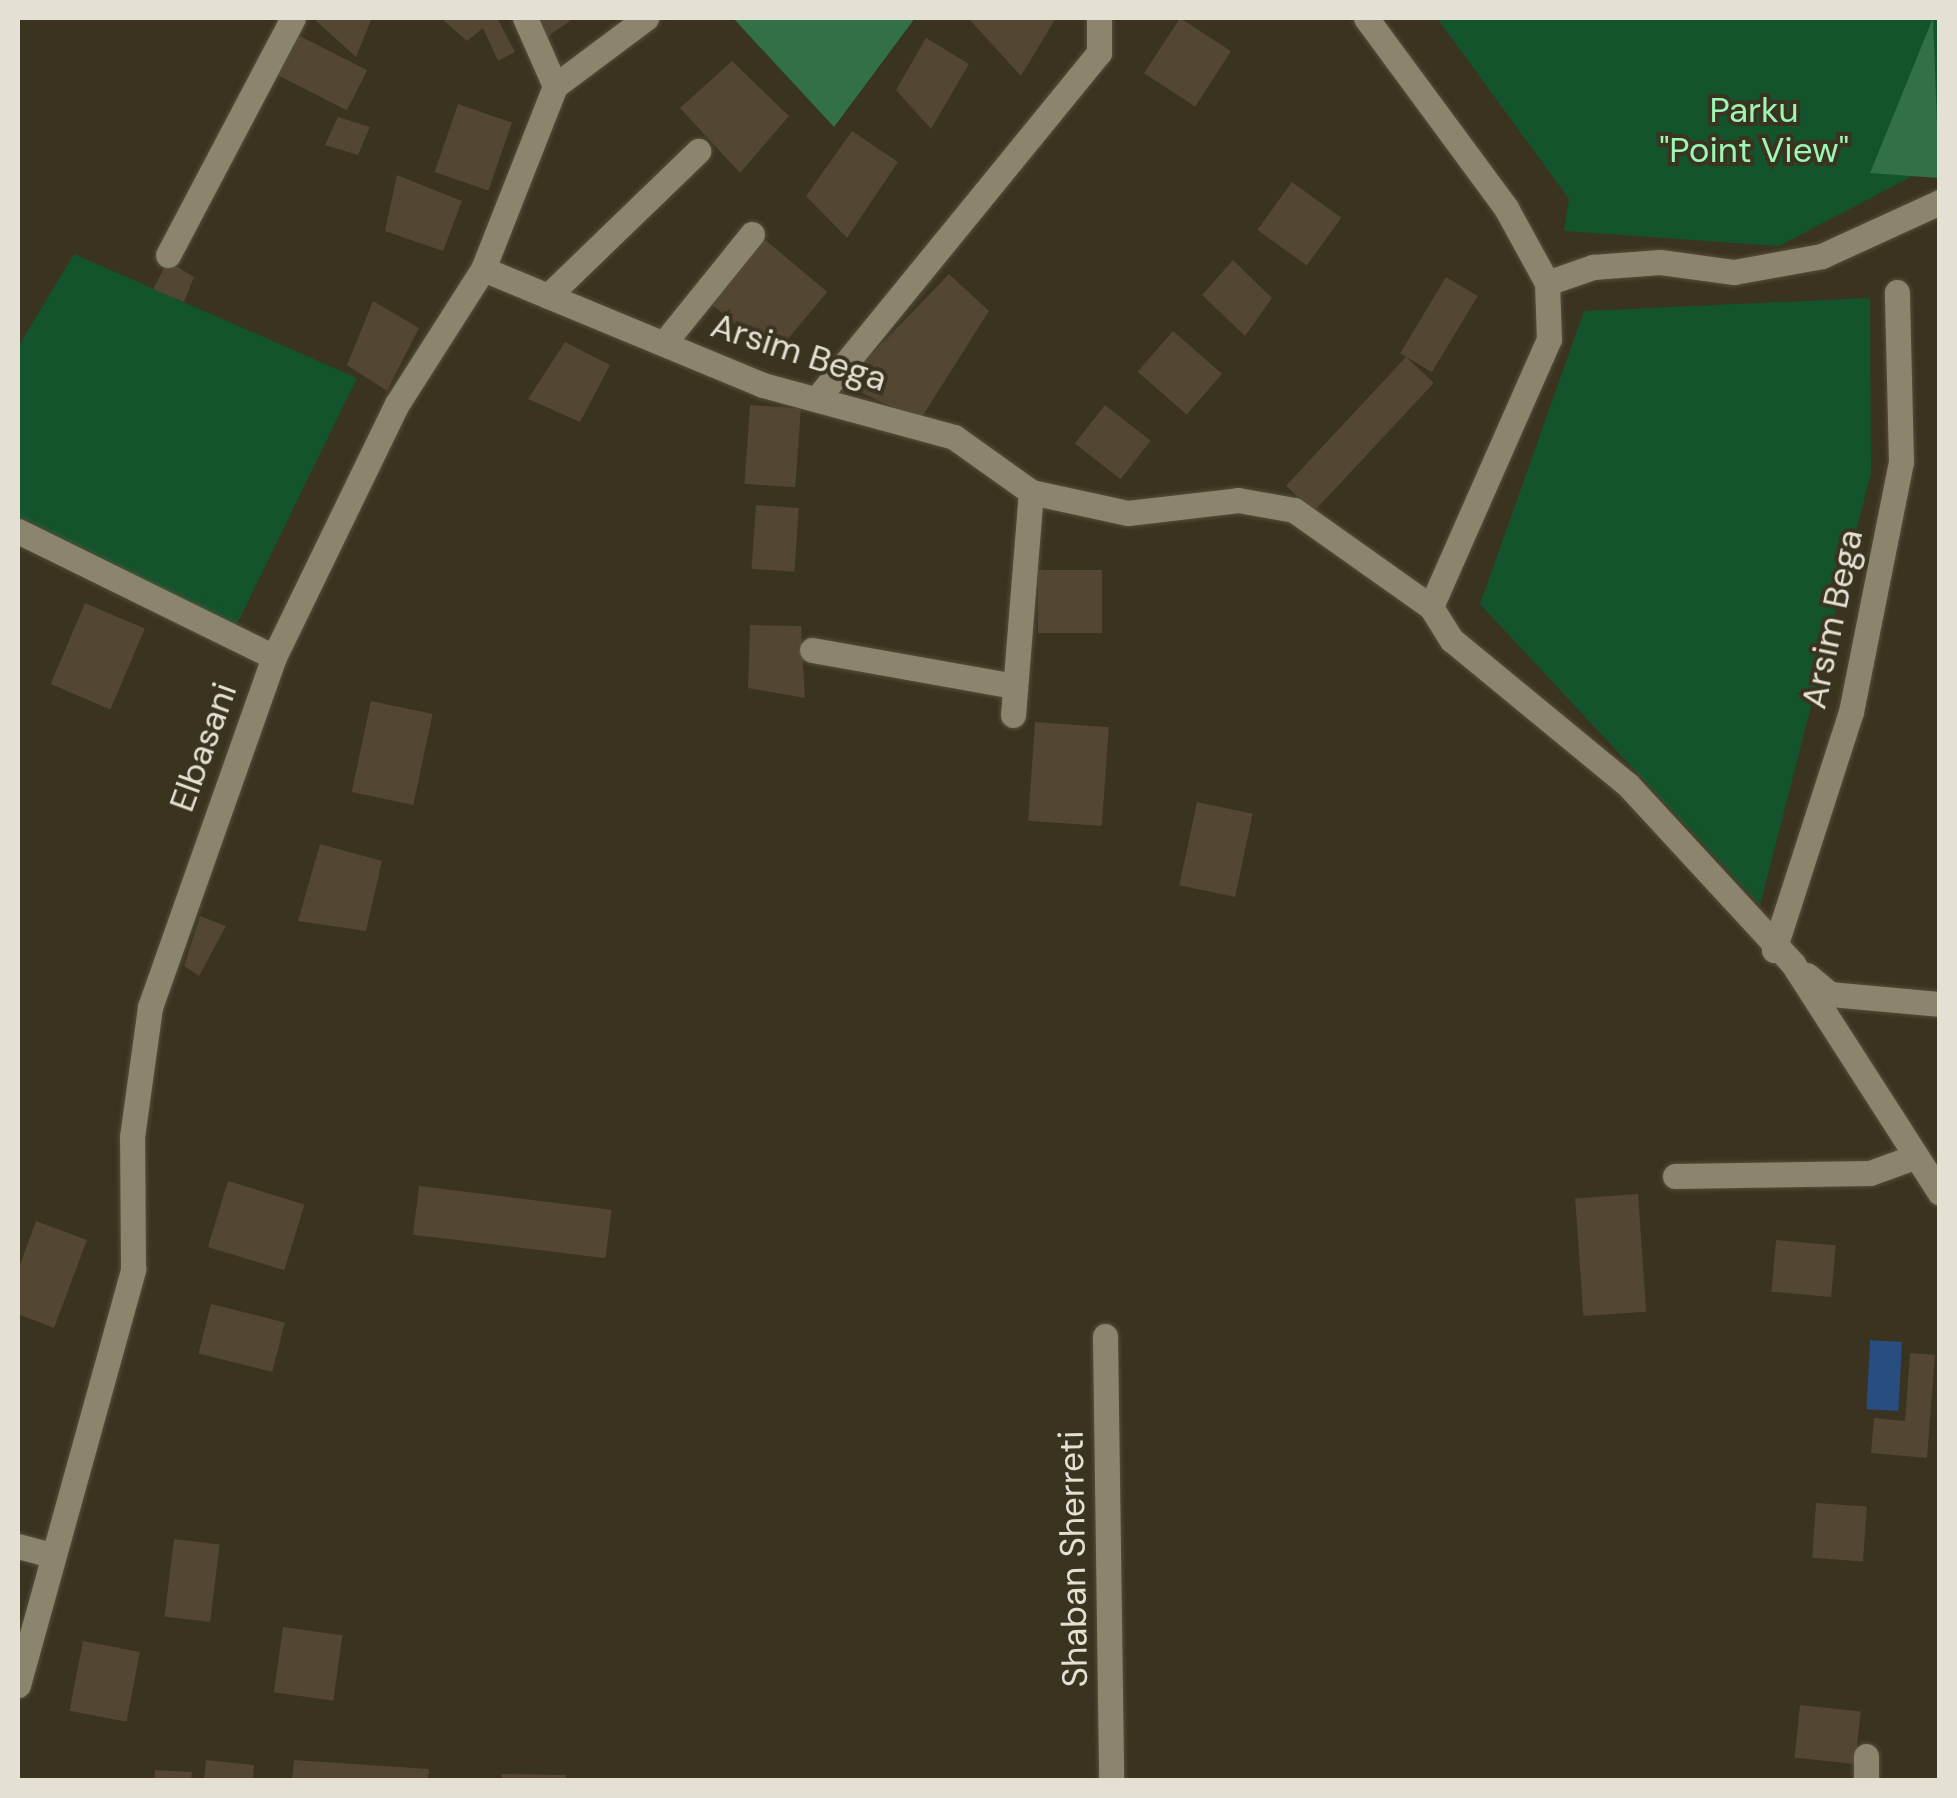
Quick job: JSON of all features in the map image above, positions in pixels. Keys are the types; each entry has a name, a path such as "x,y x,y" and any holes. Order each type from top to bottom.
{"street":[{"path":"168,255 293,18"},
{"path":"525,18 555,86 646,18"},
{"path":"820,396 1099,53 1099,18"},
{"path":"1366,18 1506,208 1547,283 1549,339 1431,607"},
{"name":"Elbasani","path":"18,1685 132,1269 132,1137 150,1007 274,658 397,404 482,269 555,86"},
{"path":"548,296 698,151"},
{"path":"1547,283 1592,266 1660,262 1734,272 1822,256 1940,202"},
{"path":"664,344 752,234"},
{"name":"Arsim Bega","path":"482,269 763,384 820,396 954,437 1031,492 1128,513 1238,500 1294,510 1431,607 1452,640 1628,785 1784,957 1830,994 1940,1004"},
{"name":"Arsim Bega","path":"1897,292 1901,461 1850,712 1784,957 1940,1192"},
{"path":"1013,715 1031,492"},
{"path":"18,532 274,658"},
{"path":"812,650 1014,686"},
{"path":"1674,1176 1870,1173 1914,1158"},
{"name":"Shaban Sherreti","path":"1106,1336 1111,1780"},
{"path":"18,1546 52,1555"}],"green space":[{"path":"733,18 915,18 834,127"},
{"name":"Parku \"Point View\"","path":"1437,18 1939,18 1939,162 1779,246 1564,231 1569,199"},
{"path":"1933,18 1939,178 1870,173"},
{"path":"74,254 357,378 234,630 18,521 18,347"},
{"path":"1870,298 1871,473 1760,905 1480,604 1584,311"}],"water":[{"path":"1870,1340 1902,1342 1898,1411 1866,1409"}],"building":[{"path":"313,18 372,18 356,57"},
{"path":"441,18 497,18 515,52 498,61 483,28 467,41"},
{"path":"540,18 574,18 547,37"},
{"path":"968,18 1056,18 1021,76"},
{"path":"1180,18 1231,51 1195,107 1144,73"},
{"path":"296,34 367,70 347,110 276,74"},
{"path":"926,38 969,64 931,129 896,90"},
{"path":"732,61 789,116 740,173 680,108"},
{"path":"458,104 512,123 488,191 435,172"},
{"path":"338,117 370,127 358,155 325,145"},
{"path":"852,131 898,162 847,238 806,196"},
{"path":"397,175 462,201 443,251 385,231"},
{"path":"1292,182 1341,218 1307,266 1257,230"},
{"path":"763,238 827,292 773,356 709,302"},
{"path":"1233,260 1272,298 1245,336 1202,295"},
{"path":"168,261 194,277 184,302 153,289"},
{"path":"949,274 989,311 920,420 843,384"},
{"path":"1446,277 1478,296 1432,372 1400,353"},
{"path":"373,301 419,328 387,391 347,365"},
{"path":"1173,331 1222,374 1187,414 1138,372"},
{"path":"565,342 610,365 580,422 528,399"},
{"path":"1406,357 1434,383 1314,512 1286,486"},
{"path":"750,405 801,409 795,487 744,484"},
{"path":"1105,405 1151,441 1121,479 1075,444"},
{"path":"756,505 799,508 794,572 752,569"},
{"path":"1038,570 1102,570 1102,633 1038,633"},
{"path":"85,603 145,628 110,709 51,684"},
{"path":"750,625 801,626 805,698 748,688"},
{"path":"371,701 433,714 413,805 352,792"},
{"path":"1035,722 1109,727 1102,826 1028,821"},
{"path":"1197,802 1253,814 1235,897 1179,885"},
{"path":"320,844 382,861 366,931 298,921"},
{"path":"200,916 226,926 199,976 184,966"},
{"path":"228,1181 305,1204 284,1270 208,1247"},
{"path":"419,1186 612,1210 606,1258 413,1235"},
{"path":"1638,1194 1646,1312 1583,1316 1575,1198"},
{"path":"36,1221 87,1240 54,1328 18,1314 18,1270"},
{"path":"1776,1240 1836,1245 1831,1297 1771,1292"},
{"path":"211,1304 285,1322 272,1372 199,1353"},
{"path":"1910,1353 1935,1355 1927,1458 1871,1453 1874,1418 1905,1421"},
{"path":"1816,1503 1867,1507 1863,1561 1812,1558"},
{"path":"174,1539 220,1545 210,1622 164,1616"},
{"path":"283,1627 342,1635 333,1701 274,1692"},
{"path":"83,1641 140,1652 126,1722 69,1711"},
{"path":"1800,1705 1861,1711 1855,1764 1794,1758"},
{"path":"206,1760 254,1765 253,1780 204,1780"},
{"path":"294,1760 429,1769 428,1780 292,1780"},
{"path":"155,1770 192,1772 191,1780 154,1780"},
{"path":"502,1774 566,1775 566,1780 502,1780"}]}
